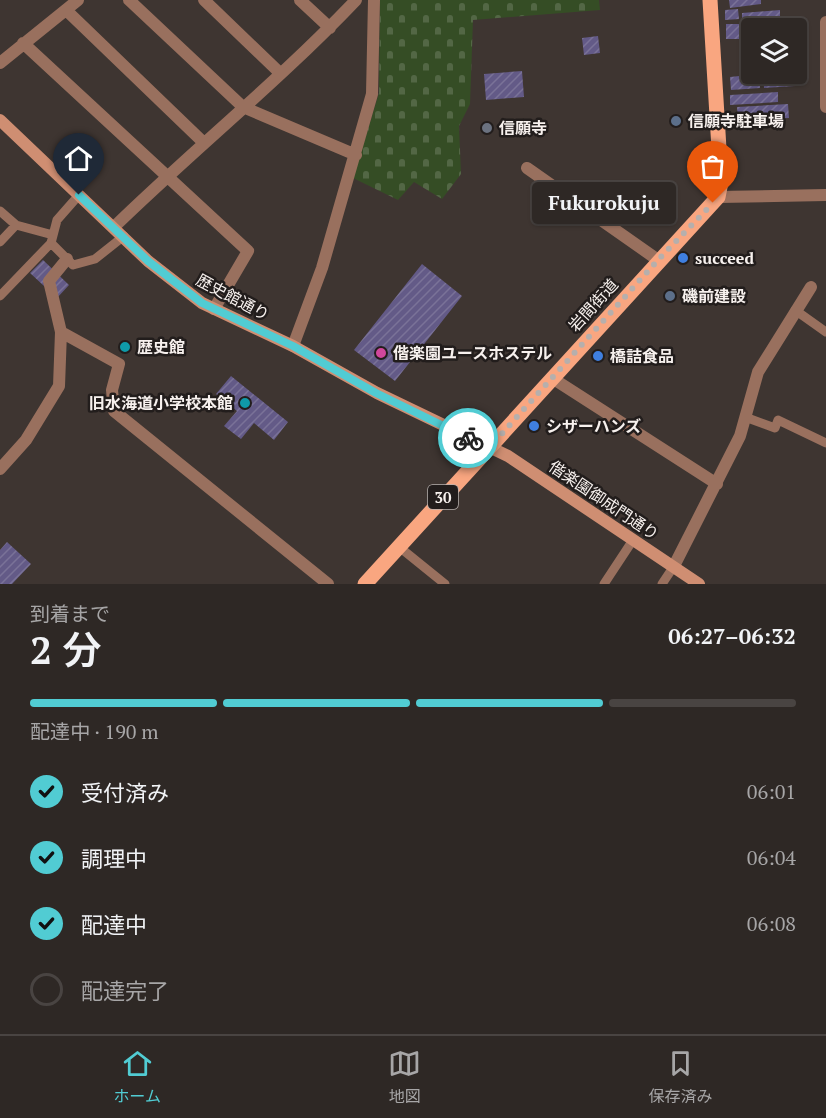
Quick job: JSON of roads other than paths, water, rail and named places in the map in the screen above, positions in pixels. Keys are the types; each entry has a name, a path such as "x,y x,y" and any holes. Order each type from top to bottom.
{"main road":[{"path":"710,0 721,182 718,196"},
{"name":"岩間街道","path":"365,584 718,196"}],"street":[{"path":"0,63 78,0"},
{"path":"129,0 243,107 356,155"},
{"path":"204,0 280,73"},
{"path":"300,0 330,28"},
{"path":"114,227 166,176 330,28 356,0"},
{"path":"293,346 322,268 372,94 374,0"},
{"path":"66,10 203,142"},
{"path":"826,22 826,107"},
{"path":"23,44 248,250 214,309"},
{"name":"歴史館通り","path":"0,120 170,280 214,309 293,346 376,393 489,448"},
{"path":"527,168 658,260"},
{"path":"718,196 826,195"},
{"path":"0,469 26,440 59,386 61,333 49,281 67,259"},
{"path":"674,566 740,436 758,372 810,287"},
{"path":"61,333 119,364 112,390 114,411 328,584"},
{"path":"552,378 717,484"},
{"name":"偕楽園御成門通り","path":"489,448 508,456 699,584"}],"lane":[{"path":"0,296 52,239 57,220 79,195"},
{"path":"0,211 16,225 52,239 73,265 95,259 123,236"},
{"path":"0,242 16,225"},
{"path":"795,310 826,332"},
{"path":"745,417 775,428 778,420 826,443"},
{"path":"604,584 633,540"},
{"path":"398,546 445,584"},
{"path":"662,584 674,566"}],"place":[{"name":"信願寺駐車場","path":"676,121"},
{"name":"信願寺","path":"487,128"},
{"name":"Fukurokuju","path":"713,203"},
{"name":"succeed","path":"683,258"},
{"name":"磯前建設","path":"670,296"},
{"name":"歴史館","path":"125,347"},
{"name":"偕楽園ユースホステル","path":"381,353"},
{"name":"橋詰食品","path":"598,356"},
{"name":"旧水海道小学校本館","path":"245,403"},
{"name":"シザーハンズ","path":"534,426"}]}
